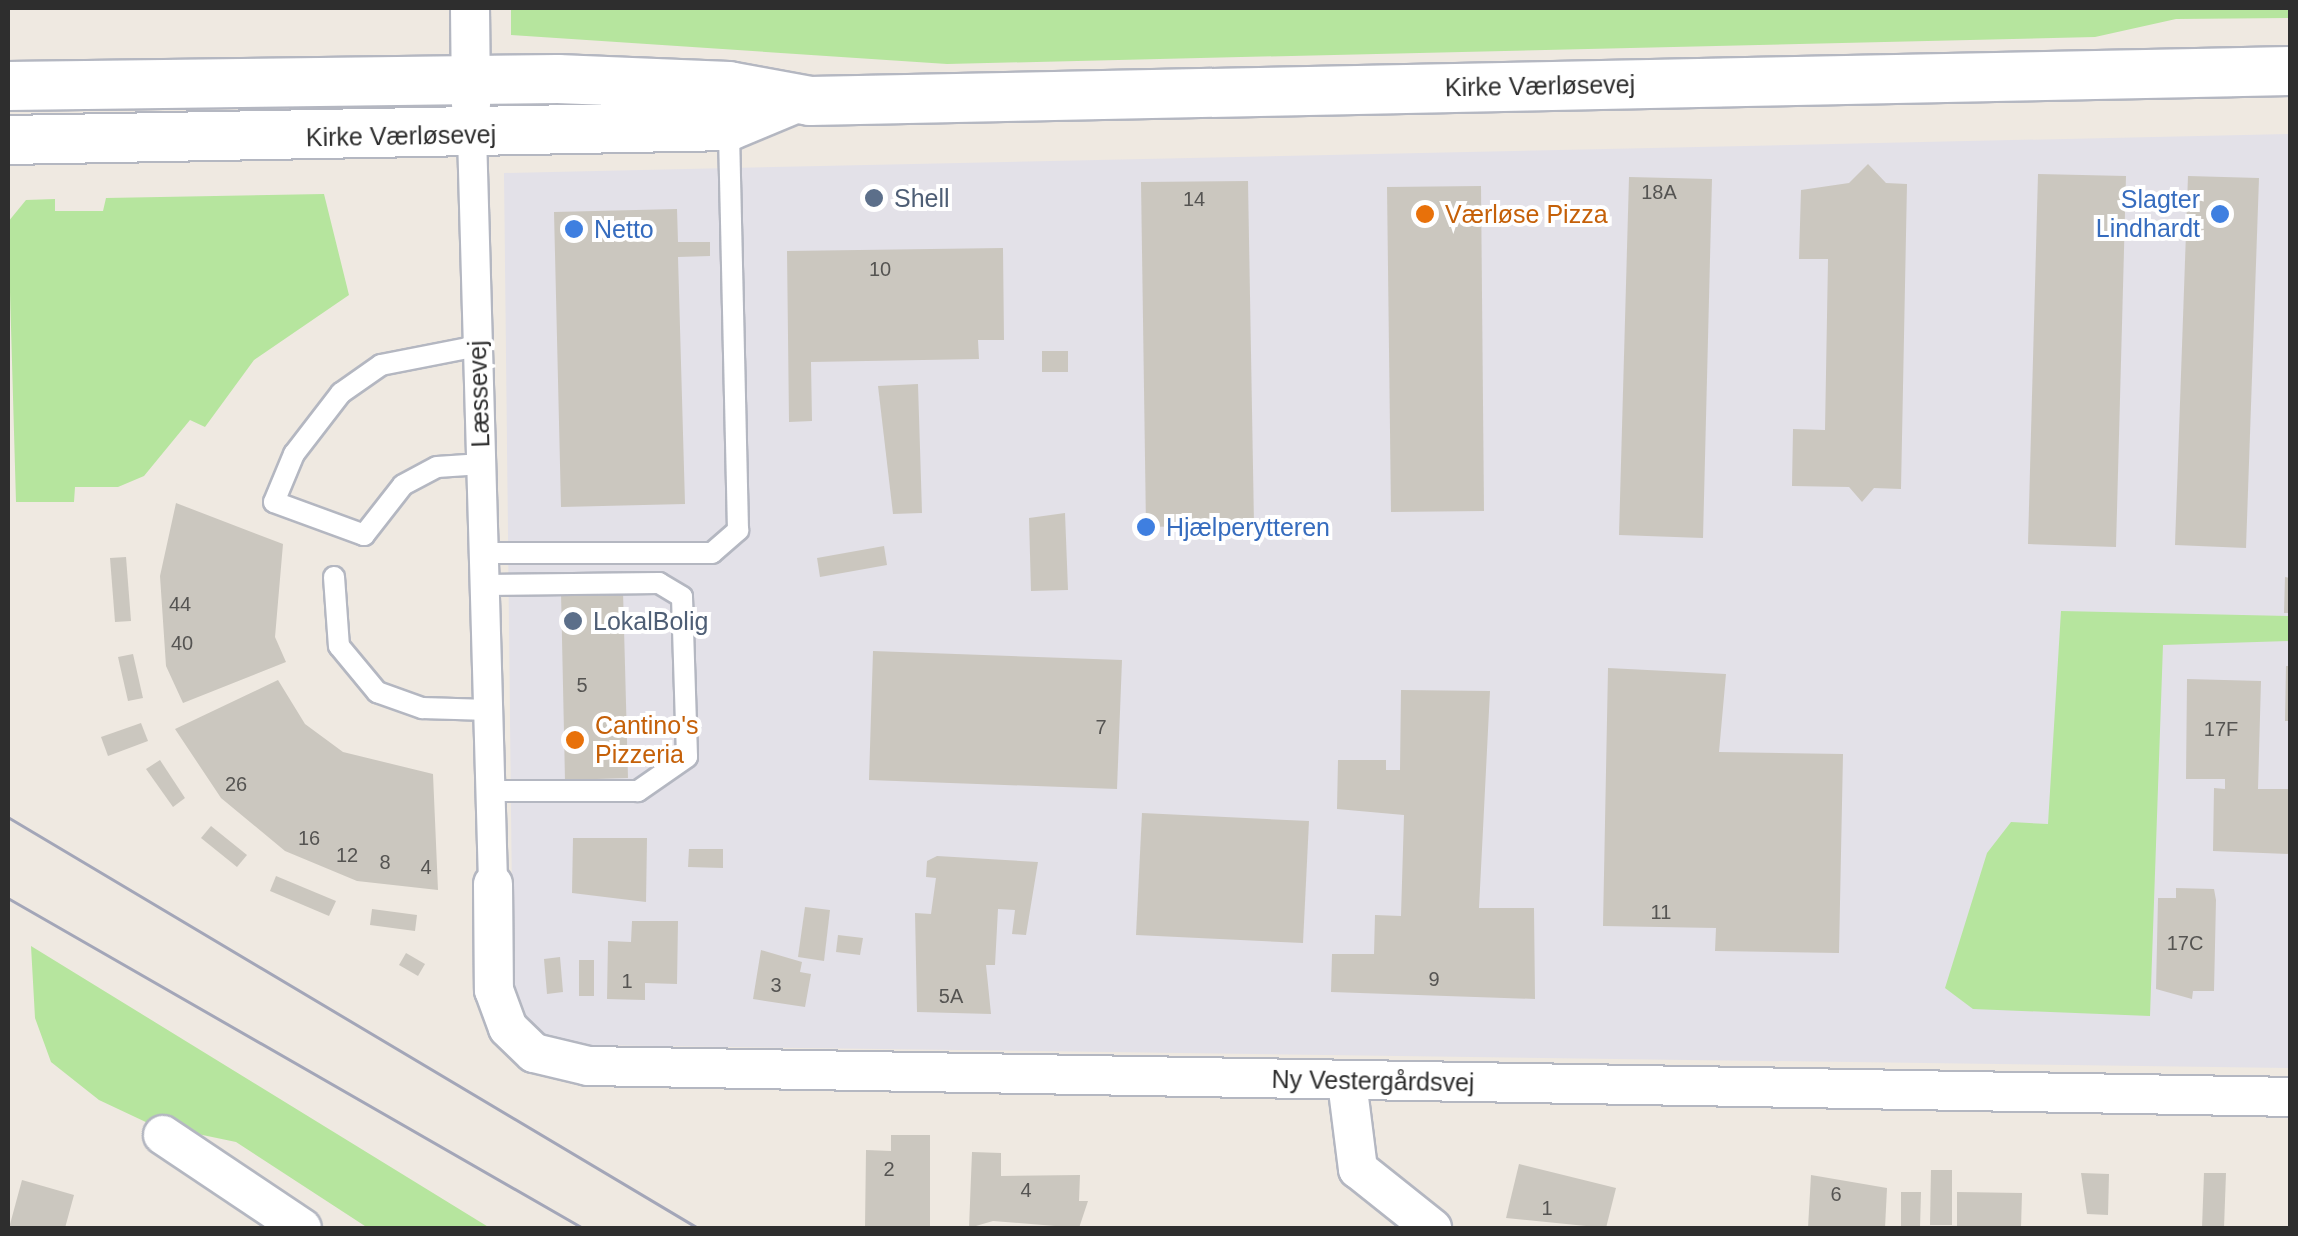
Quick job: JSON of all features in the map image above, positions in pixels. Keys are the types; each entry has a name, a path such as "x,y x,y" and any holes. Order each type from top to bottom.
{"street":[{"path":"470,8 471,79"},
{"name":"Kirke Værløsevej","path":"8,140 472,135 789,101 2290,71"},
{"name":"Kirke Værløsevej","path":"8,86 471,79 729,106"},
{"name":"Læssevej","path":"471,79 494,990"},
{"name":"Ny Vestergårdsvej","path":"494,990 508,1028 534,1053 588,1066 2290,1097"},
{"path":"1347,1082 1358,1169 1432,1228"},
{"path":"163,1136 302,1228"}],"lane":[{"path":"484,553 712,553 738,530 729,106"},
{"path":"478,346 381,365 341,393 304,438 274,502 364,536 403,485 436,467 482,464"},
{"path":"334,577 339,646 377,692 422,708 488,710"},
{"path":"486,585 659,583 682,597 686,739 686,757 638,792 490,791"}],"shaded area":[{"path":"2290,134 2290,1068 583,1045 532,1033 513,990 504,173"}],"green space":[{"path":"511,8 2290,8 2290,18 2176,19 2095,37 947,64 511,35"},
{"path":"324,194 349,295 254,360 205,427 190,420 144,476 118,487 75,487 74,502 16,502 8,222 26,200 55,199 55,211 103,211 106,198"},
{"path":"2061,611 2290,616 2290,641 2163,645 2150,1016 1973,1009 1945,988 1987,853 2011,822 2048,824"},
{"path":"31,946 490,1228 368,1228 236,1142 150,1124 99,1100 51,1062 35,1018"}],"building":[{"path":"1868,164 1886,183 1907,184 1901,489 1874,488 1862,502 1849,487 1792,486 1793,429 1825,430 1828,259 1799,259 1801,190 1849,183"},
{"path":"2038,174 2126,176 2116,547 2028,544"},
{"path":"2188,176 2259,178 2246,548 2175,545"},
{"path":"1629,177 1712,179 1703,538 1619,535"},
{"path":"1248,181 1254,525 1146,527 1141,182"},
{"path":"1481,186 1484,511 1391,512 1387,187"},
{"path":"677,209 678,242 710,242 710,256 678,257 685,504 561,507 554,212"},
{"path":"1003,248 1004,340 978,340 979,359 811,362 812,421 789,422 787,251"},
{"path":"1042,351 1068,351 1068,372 1042,372"},
{"path":"918,384 922,513 893,514 878,386"},
{"path":"176,503 283,544 275,637 286,662 183,703 166,666 160,576"},
{"path":"1065,513 1068,590 1031,591 1029,518"},
{"path":"884,546 887,565 820,577 817,558"},
{"path":"126,557 131,621 115,622 110,558"},
{"path":"2285,577 2290,578 2290,613 2284,613"},
{"path":"623,591 628,778 565,780 561,592"},
{"path":"873,651 1122,660 1117,789 869,780"},
{"path":"133,654 143,698 128,701 118,657"},
{"path":"2286,666 2290,666 2290,721 2285,721"},
{"path":"1608,668 1726,674 1719,752 1843,754 1839,953 1715,951 1716,928 1603,926"},
{"path":"2187,679 2261,681 2258,789 2290,789 2290,854 2213,851 2214,788 2225,789 2225,779 2186,779"},
{"path":"278,680 305,724 343,752 433,774 438,890 357,881 285,851 221,798 175,729"},
{"path":"1401,690 1490,691 1479,908 1534,908 1535,999 1331,992 1332,954 1374,954 1375,915 1401,916 1404,815 1337,809 1338,760 1386,760 1386,770 1400,770"},
{"path":"141,723 148,741 108,756 101,737"},
{"path":"160,760 185,798 173,807 146,769"},
{"path":"1142,813 1309,821 1303,943 1136,935"},
{"path":"211,826 247,855 237,867 201,838"},
{"path":"573,838 647,838 646,902 572,893"},
{"path":"689,849 723,849 723,868 688,867"},
{"path":"937,856 1038,862 1026,935 1012,934 1015,910 998,909 995,965 986,965 991,1014 917,1012 915,913 931,914 936,878 926,877 927,861"},
{"path":"276,876 336,901 329,916 270,891"},
{"path":"2176,888 2214,889 2216,900 2214,991 2193,991 2192,999 2156,989 2158,898 2176,898"},
{"path":"805,907 830,910 824,961 798,957"},
{"path":"372,909 417,915 415,931 370,925"},
{"path":"632,921 678,921 677,984 645,983 645,1000 607,999 608,941 631,942"},
{"path":"838,935 863,938 860,955 836,952"},
{"path":"761,950 802,962 800,972 811,974 805,1007 753,999"},
{"path":"406,953 425,964 418,976 399,965"},
{"path":"560,957 563,992 547,994 544,959"},
{"path":"579,960 594,960 594,996 579,996"},
{"path":"891,1135 930,1135 930,1228 865,1227 866,1150 891,1151"},
{"path":"972,1152 1001,1153 1001,1176 1080,1175 1079,1201 1088,1201 1079,1228 993,1221 969,1228"},
{"path":"1519,1164 1616,1188 1606,1228 1506,1218"},
{"path":"1931,1170 1952,1170 1952,1225 1930,1225"},
{"path":"2081,1173 2109,1174 2108,1215 2087,1214"},
{"path":"2204,1173 2226,1173 2224,1228 2202,1228"},
{"path":"1811,1175 1887,1188 1885,1228 1808,1228"},
{"path":"22,1180 74,1195 65,1228 9,1228"},
{"path":"1901,1192 1921,1192 1920,1228 1901,1228"},
{"path":"1957,1192 2022,1193 2021,1228 1957,1228"}],"tram line":[{"path":"8,817 698,1228"},
{"path":"8,898 583,1228"}],"place":[{"name":"Shell","path":"874,198"},
{"name":"Værløse Pizza","path":"1425,214"},
{"name":"Slagter Lindhardt","path":"2220,214"},
{"name":"Netto","path":"574,229"},
{"name":"Hjælperytteren","path":"1146,527"},
{"name":"LokalBolig","path":"573,621"},
{"name":"Cantino's Pizzeria","path":"575,740"}]}
